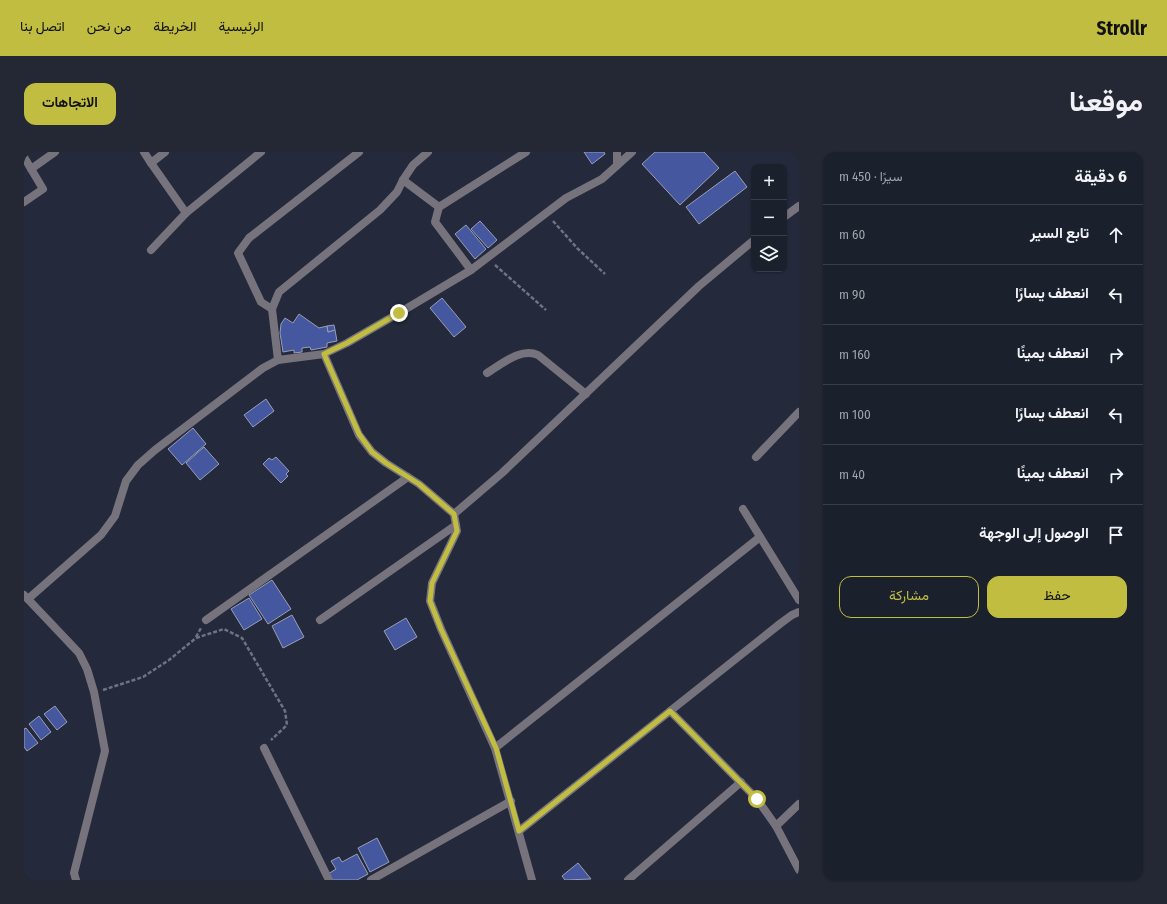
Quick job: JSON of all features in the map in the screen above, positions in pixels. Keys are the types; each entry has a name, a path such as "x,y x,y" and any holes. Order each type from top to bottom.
{"street":[{"path":"31,169 55,152"},
{"path":"144,152 186,214"},
{"path":"151,163 165,152"},
{"path":"151,250 186,214 262,152"},
{"path":"272,309 261,302 238,253 249,238 359,152"},
{"path":"278,360 272,309 279,292 380,210 397,192 413,165 428,152"},
{"path":"471,270 435,222 439,207 526,152"},
{"path":"617,152 617,165"},
{"path":"76,880 74,873 105,751 94,692 88,669 79,653 26,597 101,535 115,516 126,480 138,465 155,450 263,368 278,360 324,354 354,339 471,270 566,198 602,179 632,152"},
{"path":"24,157 43,189 24,202"},
{"path":"403,180 439,207"},
{"path":"787,215 799,206"},
{"path":"454,514 502,473 699,286 751,243"},
{"path":"487,373 521,353 532,352 538,355 586,394"},
{"path":"324,354 359,434 372,452 419,484 454,514 457,531 432,583 430,601 441,629 496,748 532,880"},
{"path":"756,457 799,412"},
{"path":"206,620 408,477"},
{"path":"743,509 799,600"},
{"path":"320,620 456,525"},
{"path":"496,748 760,537"},
{"path":"519,831 781,623 799,612"},
{"path":"670,711 757,799 776,826 799,870"},
{"path":"264,748 329,880"},
{"path":"628,880 741,782"},
{"path":"371,880 511,801"},
{"path":"776,826 799,804"}],"path":[{"path":"546,213 577,248 605,274"},
{"path":"487,258 546,310"},
{"path":"94,692 142,677 169,660 196,638 224,629 242,638 285,711 287,725 264,748"}],"building":[{"path":"584,152 604,152 605,154 592,164"},
{"path":"655,152 704,152 719,168 680,205 642,164"},
{"path":"735,171 747,187 699,224 686,207"},
{"path":"480,221 497,240 488,248 471,229"},
{"path":"466,225 486,249 475,259 455,234"},
{"path":"442,298 466,327 454,337 430,308"},
{"path":"299,314 319,328 327,326 328,332 335,330 337,341 327,343 327,347 311,350 310,347 302,348 302,352 294,353 294,350 283,352 280,333 281,324 285,318 293,323"},
{"path":"334,325 335,330 328,332 327,326"},
{"path":"266,399 274,411 253,427 244,415"},
{"path":"193,428 206,444 182,465 168,449"},
{"path":"204,447 219,464 200,480 186,463"},
{"path":"276,457 289,471 286,474 288,476 281,483 263,464 269,458 272,460"},
{"path":"272,580 291,609 268,624 249,595"},
{"path":"249,598 262,619 244,630 231,609"},
{"path":"292,615 304,637 283,648 272,626"},
{"path":"406,618 417,637 395,650 384,631"},
{"path":"55,706 67,722 57,730 44,714"},
{"path":"39,716 51,732 41,740 29,724"},
{"path":"26,728 38,743 27,751 24,747 24,729"},
{"path":"377,838 389,862 370,872 358,848"},
{"path":"357,854 368,874 357,880 331,880 328,874 336,869 331,861 339,857 342,862"},
{"path":"578,863 591,879 565,880 562,876"}],"route":[{"path":"399,313 347,343 324,354 359,434 372,452 386,463 419,484 454,514 457,531 432,583 430,601 441,629 496,748 519,831 670,711 757,799"}]}
